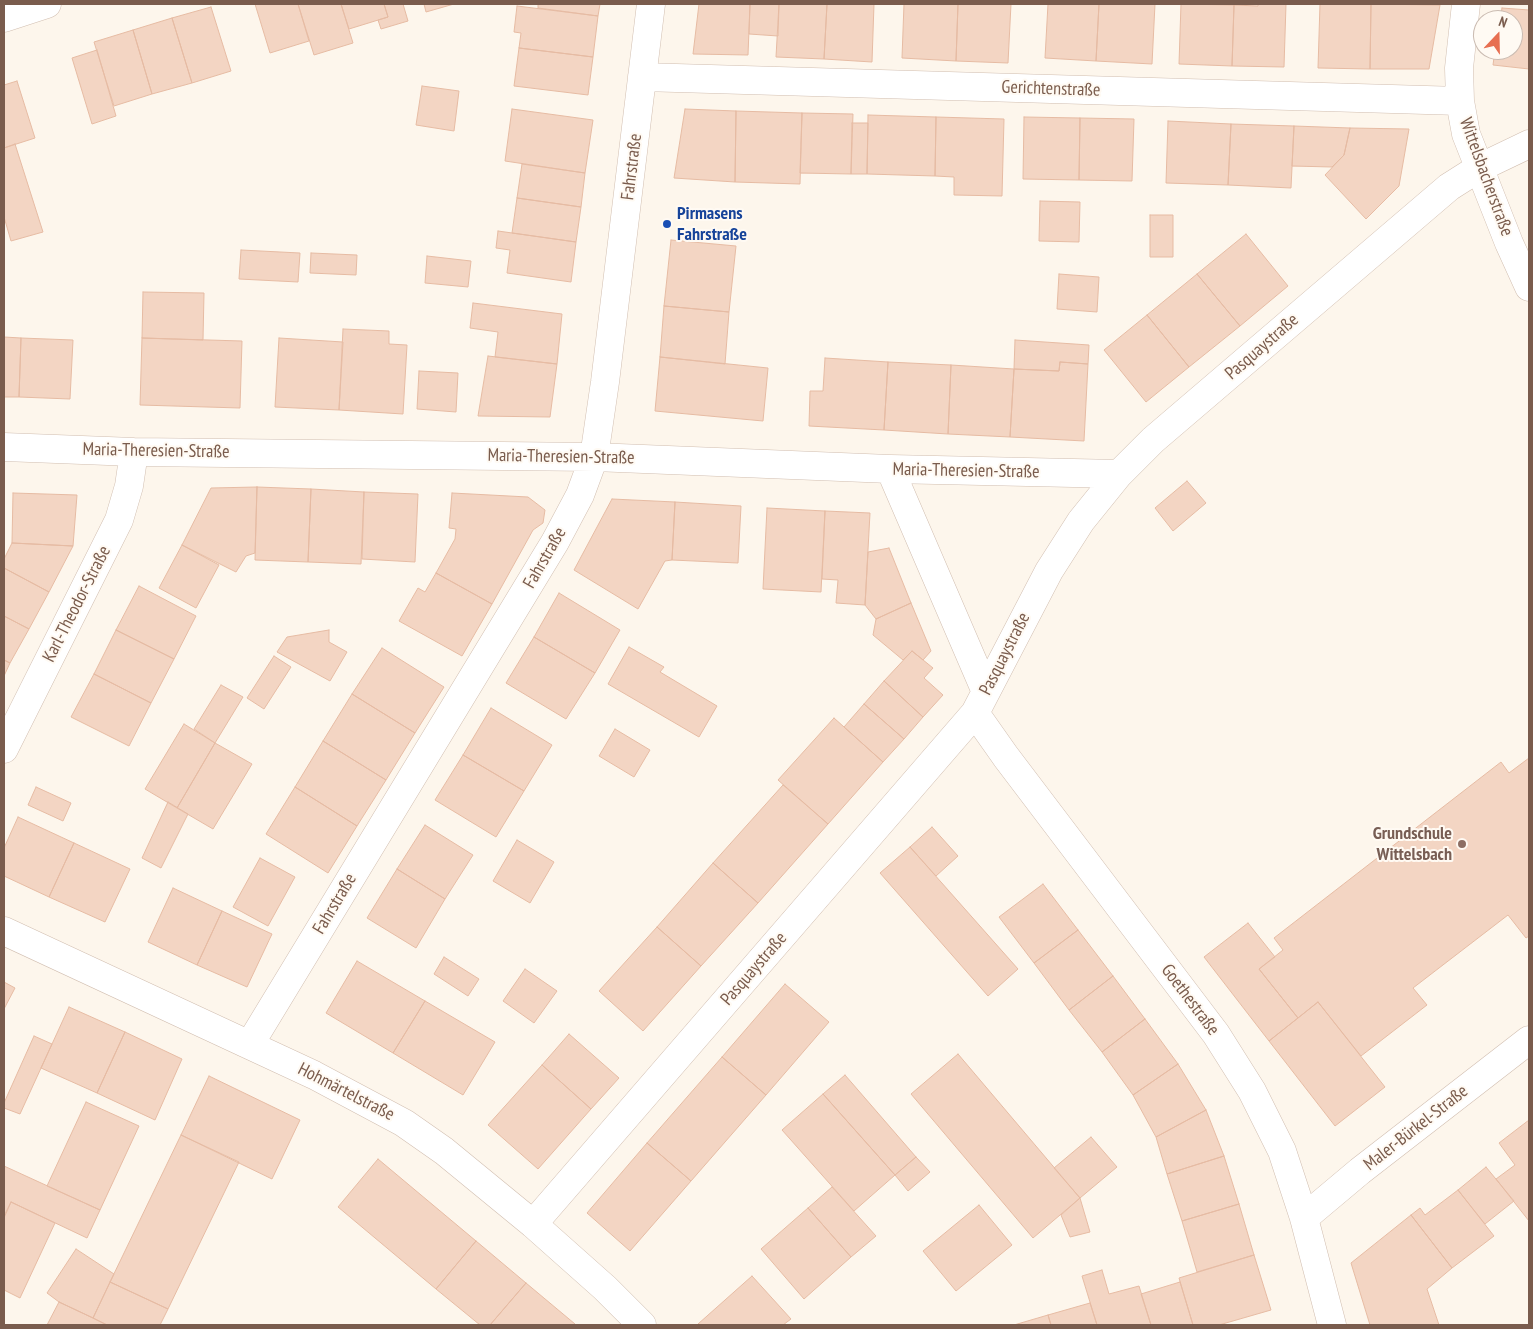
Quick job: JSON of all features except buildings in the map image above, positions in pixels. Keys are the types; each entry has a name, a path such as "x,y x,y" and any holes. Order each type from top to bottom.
{"street":[{"name":"Fahrstraße","path":"250,1044 555,542 580,495 594,457 605,382 651,4"},
{"name":"Wittelsbacherstraße","path":"1466,4 1459,68 1460,101 1466,134 1529,287"},
{"path":"4,18 35,5"},
{"name":"Gerichtenstraße","path":"642,77 1460,101"},
{"name":"Pasquaystraße","path":"533,1224 981,702 1049,571 1081,521 1119,474 1153,440 1449,188 1479,168 1529,144"},
{"name":"Maria-Theresien-Straße","path":"4,447 134,452 594,457 890,470 1119,474"},
{"name":"Karl-Theodor-Straße","path":"4,749 119,520 129,486 134,452"},
{"name":"Goethestraße","path":"890,470 981,702 1006,757 1216,1034 1252,1091 1282,1150 1304,1218 1325,1323"},
{"name":"Hohmärtelstraße","path":"4,931 250,1044 404,1122 444,1151 533,1224 606,1288 642,1325"},
{"name":"Maler-Bürkel-Straße","path":"1304,1218 1360,1171 1529,1040"}],"place":[{"name":"Pirmasens Fahrstraße","path":"667,224"},
{"name":"Grundschule Wittelsbach","path":"1462,844"}]}
